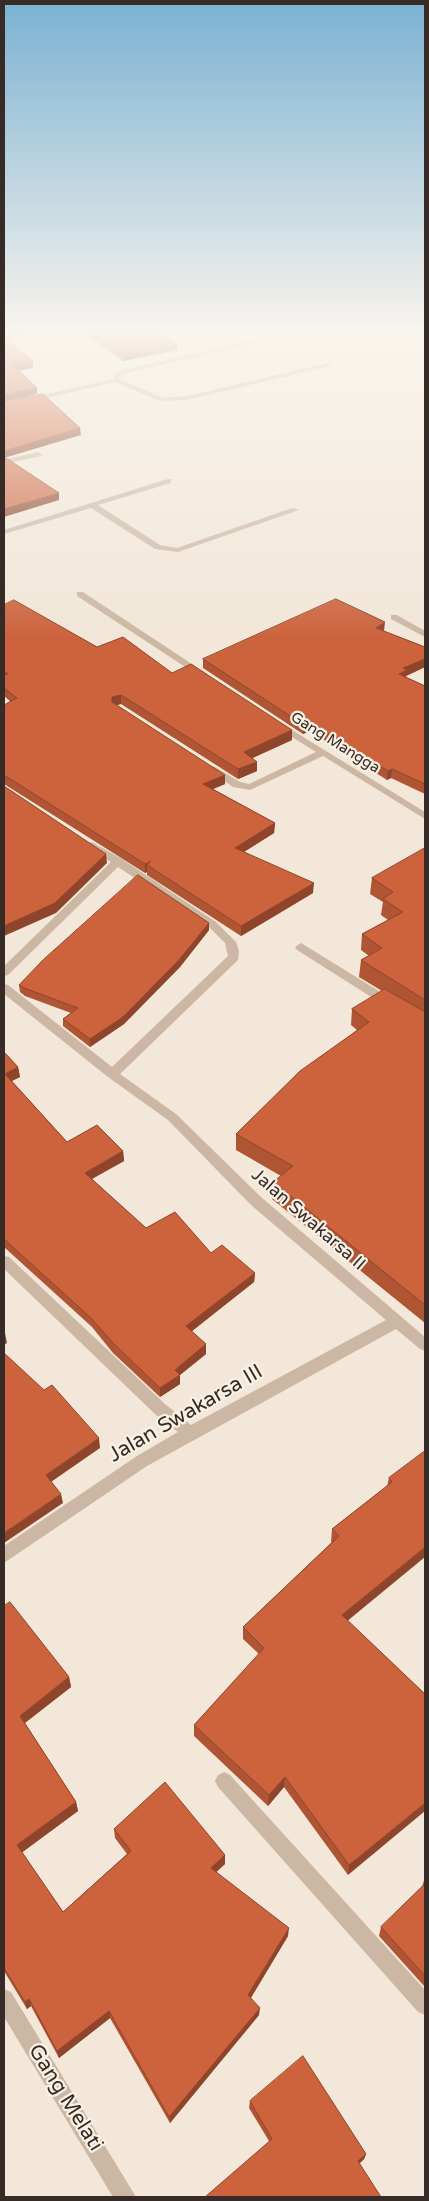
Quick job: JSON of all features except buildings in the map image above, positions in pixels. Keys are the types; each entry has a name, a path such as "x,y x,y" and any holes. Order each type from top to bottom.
{"street":[{"path":"4,462 38,454"},
{"path":"4,532 168,481"},
{"path":"92,505 158,547 178,550 295,510"},
{"path":"80,594 209,679"},
{"path":"394,617 425,634"},
{"name":"Gang Mangga","path":"274,721 322,753 425,816"},
{"path":"207,766 238,785 250,787 322,753"},
{"path":"85,841 212,924 229,939 234,949 234,956 112,1074"},
{"path":"4,972 118,861"},
{"path":"301,947 400,1009"},
{"name":"Jalan Swakarsa II","path":"4,988 112,1074 172,1117 256,1201 425,1345"},
{"path":"4,1261 160,1409 190,1433"},
{"name":"Jalan Swakarsa III","path":"4,1555 142,1461 190,1433 396,1322"},
{"path":"224,1781 425,2005"},
{"name":"Gang Melati","path":"4,1999 125,2197"}]}
